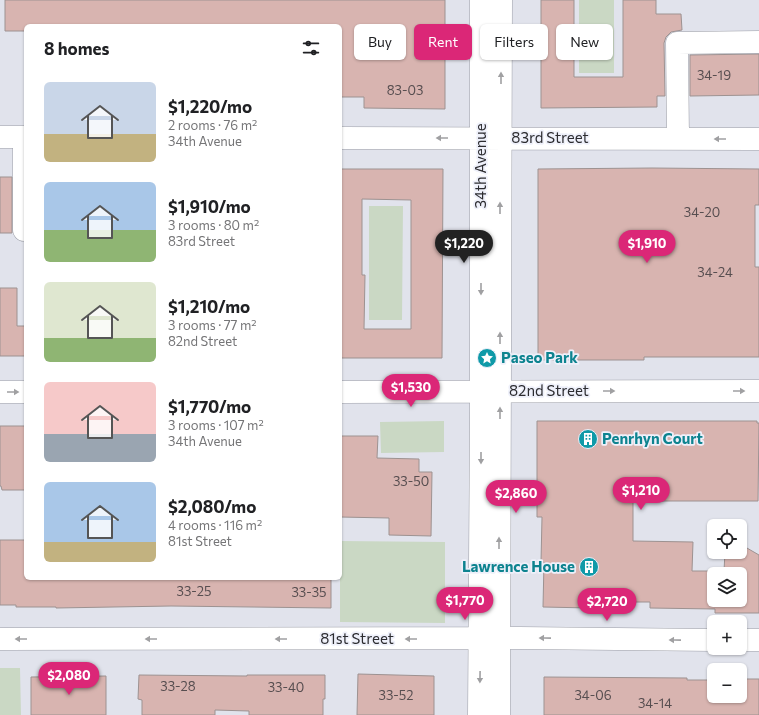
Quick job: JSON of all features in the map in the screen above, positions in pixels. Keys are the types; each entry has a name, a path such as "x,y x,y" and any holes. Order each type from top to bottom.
{"street":[{"name":"34th Avenue","path":"481,0 491,137 490,638 499,715"},
{"name":"34th Avenue","path":"491,137 501,0"},
{"path":"678,139 678,42 759,42"},
{"path":"0,137 24,137"},
{"name":"83rd Street","path":"342,138 491,137 759,139"},
{"name":"82nd Street","path":"342,392 759,391"},
{"path":"0,392 24,392"},
{"name":"34th Avenue","path":"479,715 490,638"},
{"name":"81st Street","path":"0,640 490,638 707,640"},
{"path":"747,640 759,640"}],"green space":[{"path":"579,0 614,0 614,73 579,73 579,60 613,60 613,24 579,24"},
{"path":"369,206 403,206 402,320 369,320"},
{"path":"444,421 444,452 381,453 380,422"},
{"path":"342,541 445,542 445,623 340,622"},
{"path":"0,668 20,668 21,715 0,715"}],"building":[{"path":"5,0 445,0 445,24 414,24 414,60 445,60 445,109 364,108 364,97 342,97 342,24 24,24 24,31 5,31"},
{"path":"541,0 574,0 574,24 556,24 556,60 574,60 574,77 623,77 623,0 656,0 656,14 681,14 682,30 671,32 666,37 664,43 665,96 657,96 657,107 541,108 541,60 548,60 548,24 541,24"},
{"path":"759,54 759,95 690,96 690,55"},
{"path":"342,169 443,169 442,358 342,358","holes":["362,199 411,200 411,329 364,329 365,275 362,275"]},
{"path":"538,169 759,169 759,205 755,205 755,267 759,267 759,357 644,357 644,360 538,360"},
{"path":"0,177 12,177 12,233 0,233"},
{"path":"0,288 17,288 17,326 24,326 24,356 0,356"},
{"path":"537,421 757,421 757,423 759,423 758,501 633,501 633,541 693,542 692,571 707,571 707,607 747,607 747,567 724,567 725,559 747,559 747,548 759,555 759,613 715,613 715,609 650,608 650,602 590,602 590,608 543,607 544,562 541,562 542,517 537,517"},
{"path":"0,426 24,426 24,490 2,490 0,486"},
{"path":"342,436 378,436 377,458 419,459 419,472 432,472 431,536 389,535 389,518 342,517"},
{"path":"0,540 24,540 24,580 331,580 331,608 171,606 56,608 0,605"},
{"path":"358,674 434,676 434,715 357,715"},
{"path":"139,675 325,675 323,715 249,715 249,711 215,710 215,715 142,715 142,700 138,699"},
{"path":"106,676 106,715 31,715 31,677"},
{"path":"544,677 687,678 687,680 707,680 707,703 747,703 747,679 759,679 759,715 544,715"}],"place":[{"name":"Paseo Park","path":"487,358"},
{"name":"Penrhyn Court","path":"588,439"},
{"name":"Lawrence House","path":"589,567"}]}
